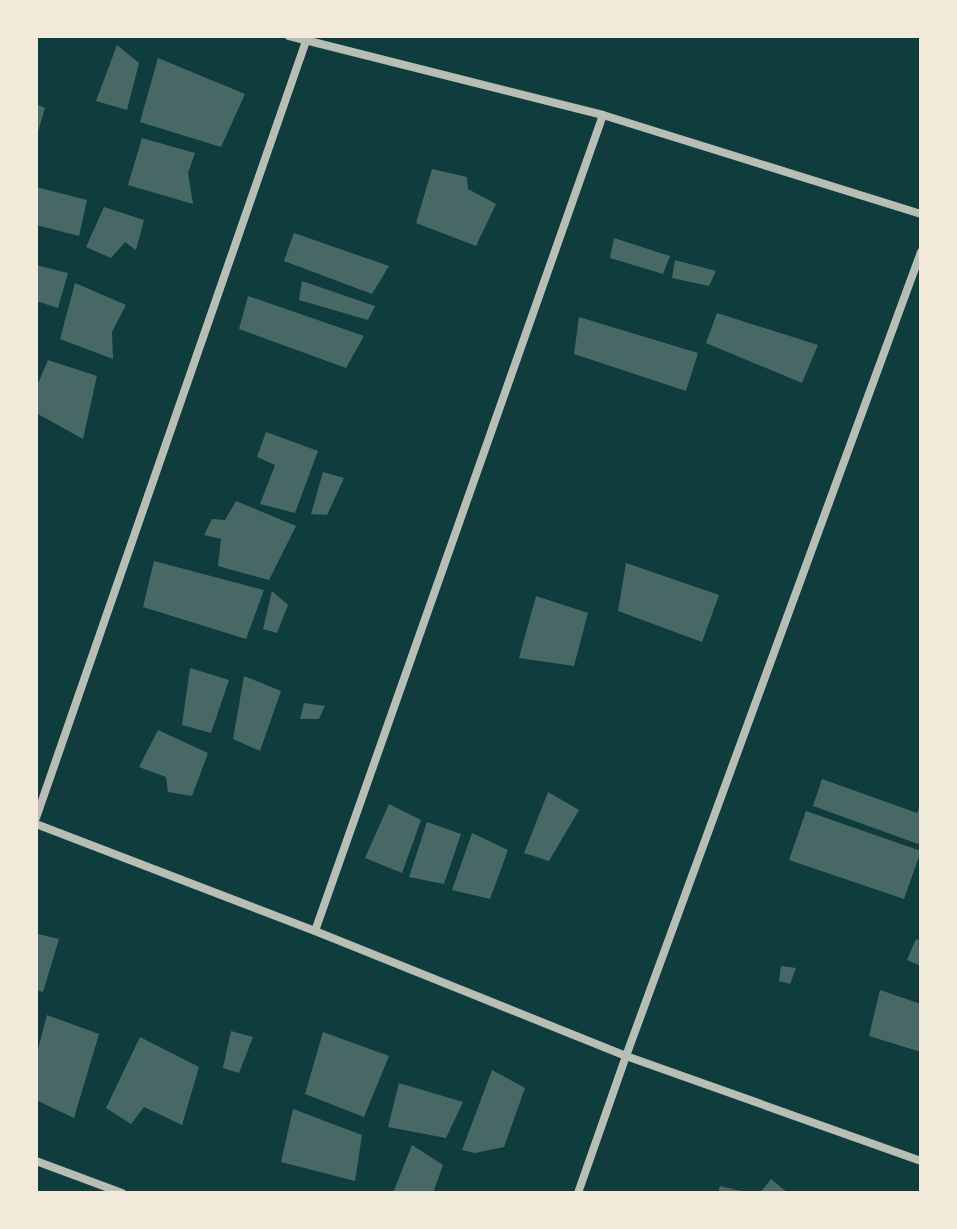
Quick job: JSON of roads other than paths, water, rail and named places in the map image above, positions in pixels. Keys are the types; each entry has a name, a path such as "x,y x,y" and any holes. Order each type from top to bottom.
{"street":[{"path":"289,36 603,115 921,214"},
{"path":"306,41 36,821 626,1056 921,1161"},
{"path":"315,931 603,115"},
{"path":"578,1193 921,252"},
{"path":"36,1161 122,1193"}]}
